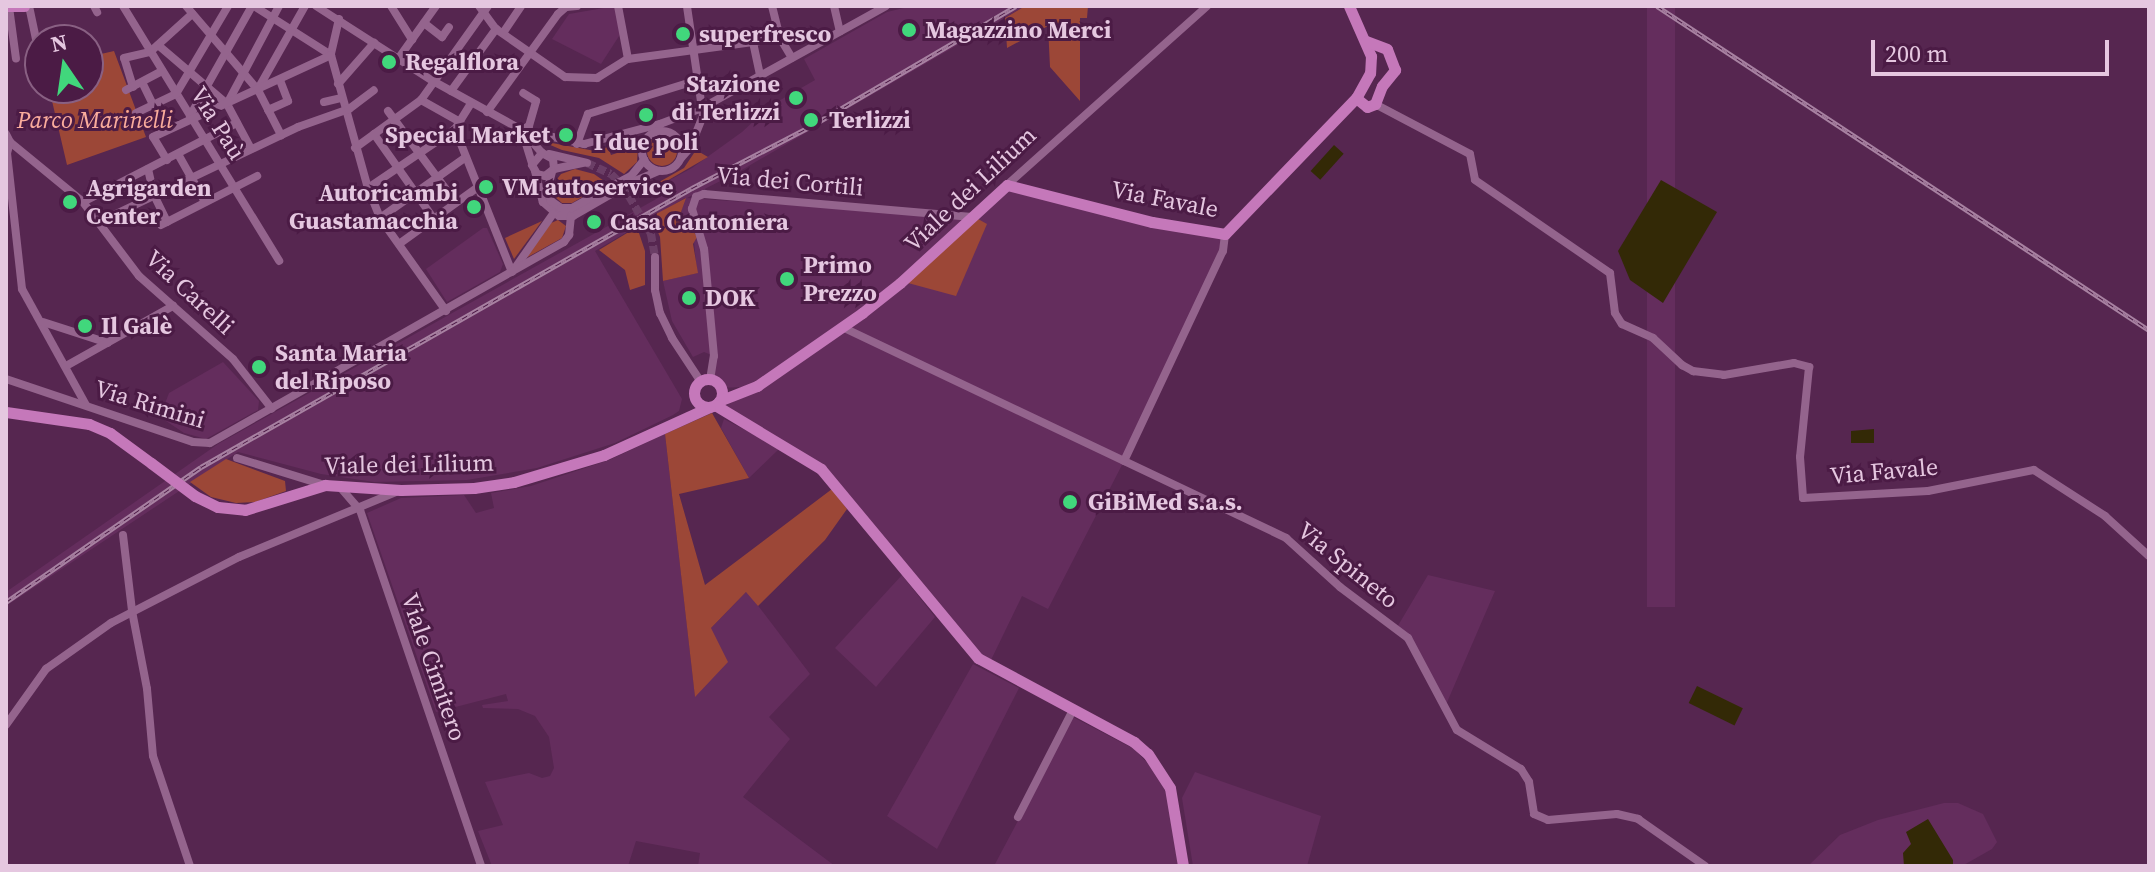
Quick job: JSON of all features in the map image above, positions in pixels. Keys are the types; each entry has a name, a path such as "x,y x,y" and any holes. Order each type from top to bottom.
{"main road":[{"path":"8,6 27,6"},
{"path":"1349,6 1366,41 1372,66 1356,98 1367,107 1375,104 1382,86 1395,70 1387,49 1366,41"},
{"name":"Via Favale","path":"1007,185 1164,224 1225,234 1356,98"},
{"name":"Viale dei Lilium","path":"6,412 89,424 110,433 195,496 218,507 245,510 325,485 401,490 474,488 538,477 604,455 752,389 900,283 1007,185"},
{"path":"685,418 706,381 721,388 752,389"},
{"path":"715,404 721,388"},
{"path":"695,398 701,405 715,404 821,469 978,658 1134,742 1162,771 1172,794 1183,866"}],"street":[{"path":"8,6 16,59"},
{"name":"Via Paù","path":"123,6 279,261"},
{"path":"136,113 176,94 228,6"},
{"path":"191,118 253,6 331,55"},
{"path":"227,104 279,6"},
{"path":"258,90 305,6"},
{"path":"316,6 487,112 522,130 577,144 596,143 702,108 840,31 871,9 886,6"},
{"path":"391,6 412,40"},
{"path":"398,59 436,6"},
{"path":"451,91 521,6"},
{"path":"487,112 561,10 577,6"},
{"path":"618,6 628,59"},
{"path":"522,130 541,198 553,214 571,216 633,178 673,168 690,148 703,115 687,6"},
{"path":"772,6 780,38 792,58"},
{"path":"834,6 840,31"},
{"name":"Viale dei Lilium","path":"1007,185 1207,6"},
{"path":"355,148 421,100 484,8 500,31 565,77 597,78 628,59 780,38"},
{"path":"153,105 133,86 124,58 150,52 189,10 258,90 281,135"},
{"path":"339,19 331,55 368,188 380,218 446,311"},
{"path":"424,23 442,37 449,27"},
{"path":"753,42 760,75"},
{"path":"338,84 374,43"},
{"path":"158,45 227,104 251,149"},
{"path":"167,160 153,137 331,55"},
{"path":"133,86 162,71"},
{"path":"268,110 288,101 280,80"},
{"path":"577,144 588,114 698,80"},
{"path":"99,222 298,127 345,111 374,90"},
{"path":"522,130 529,126 536,101 523,93"},
{"path":"324,102 341,98"},
{"path":"421,100 458,126 466,157 512,272"},
{"path":"368,188 458,126 471,103"},
{"name":"Via Favale","path":"1375,104 1470,154 1475,180 1610,273 1615,313 1622,324 1653,338 1682,365 1693,371 1724,375 1794,363 1809,367 1800,443 1800,493 1803,498 1928,491 2034,470 2105,516 2149,556"},
{"path":"388,111 456,203"},
{"path":"83,202 237,123"},
{"path":"633,178 644,160 643,144 660,124"},
{"path":"522,130 555,162 548,193 561,208 572,208 612,190"},
{"path":"654,133 666,131 677,137 682,145 681,158"},
{"path":"374,134 434,219"},
{"path":"8,138 10,207 22,289 86,405"},
{"name":"Via Carelli","path":"8,138 83,202 139,276 233,359 272,409"},
{"path":"178,154 205,202"},
{"path":"533,168 545,154"},
{"path":"533,168 543,176 587,163 545,154"},
{"path":"380,218 466,157"},
{"path":"644,160 659,171"},
{"path":"148,169 164,223 257,176"},
{"path":"399,244 478,187"},
{"name":"Via dei Cortili","path":"706,381 714,356 704,249 692,209 696,197 704,194 972,217"},
{"name":"Via Rimini","path":"512,272 553,214"},
{"name":"Via Rimini","path":"6,380 203,444 272,409 566,241 571,216"},
{"path":"1124,461 1223,251 1225,234"},
{"path":"655,257 660,313 672,338 706,381"},
{"path":"66,366 173,306"},
{"path":"42,322 108,343"},
{"name":"Via Spineto","path":"842,327 1286,538 1340,587 1408,638 1457,730 1521,769 1529,782 1534,814 1548,820 1617,814 1638,819 1705,866"},
{"path":"237,458 325,485"},
{"name":"Viale Cimitero","path":"339,486 360,510 481,866"},
{"path":"6,725 46,669 132,611 262,547 360,510 401,490"},
{"path":"123,535 132,611 147,689 153,756 190,866"},
{"path":"1018,817 1073,710"}],"shaded area":[{"path":"615,6 621,33 601,64 552,39 569,14"},
{"path":"912,6 1025,6 740,171 687,198 971,217 1007,185 1225,234 1225,243 1124,461 1048,609 1022,596 991,660 984,662 837,484 725,406 762,386 721,388 714,381 714,356 704,352 693,357 672,321 663,281 697,273 693,231 681,212 685,198 595,251 682,399 679,411 673,415 615,443 537,468 467,480 374,482 321,474 238,452 6,606 6,592 218,444 658,198 653,189 692,168 742,132 770,106 815,80 804,59 887,12"},
{"path":"1647,6 1675,6 1675,607 1647,607"},
{"path":"1334,145 1344,154 1320,180 1311,171"},
{"path":"1661,180 1717,212 1663,303 1630,280 1618,251"},
{"path":"487,228 503,264 500,272 447,302 426,269"},
{"path":"223,362 259,401 258,410 206,439 184,433 160,417 169,393"},
{"path":"724,419 780,448 749,478 721,428"},
{"path":"1874,429 1874,443 1851,443 1851,431"},
{"path":"665,434 695,696 711,628 747,591 810,674 769,717 790,739 743,797 835,866 698,866 700,853 636,841 628,866 492,866 478,831 503,825 485,782 529,773 542,778 550,776 554,768 549,737 535,716 518,709 483,708 482,705 508,701 506,694 436,712 367,513 401,498 464,495 476,513 494,508 491,493 531,486 609,460"},
{"path":"902,575 935,617 876,687 835,648"},
{"path":"1428,575 1495,591 1445,707 1408,638 1396,629"},
{"path":"973,664 1019,688 937,849 887,816"},
{"path":"1697,686 1743,708 1735,725 1689,703"},
{"path":"1073,717 1134,749 1156,772 1167,795 1178,866 994,866"},
{"path":"1195,772 1321,816 1307,866 1193,866 1182,798"},
{"path":"1944,803 1958,803 1983,814 1997,842 1992,849 1962,866 1808,866 1840,835 1878,820"},
{"path":"1928,819 1953,860 1953,866 1904,866 1903,853 1911,844 1906,832"}],"green space":[{"path":"1025,6 1088,6 1087,18 1080,18 1080,101 1050,67 1048,26 1007,48 1005,18"},
{"name":"Parco Marinelli","path":"114,51 146,137 67,165 53,104 104,104 104,53"},
{"path":"662,136 673,140 677,151 673,162 662,166 651,162 647,151 651,140"},
{"path":"541,141 595,151 608,147 611,155 638,146 637,162 624,174 599,158 562,150"},
{"path":"696,150 708,157 653,189 652,186 684,168"},
{"path":"575,169 594,174 607,183 572,203 562,203 555,197 554,183 561,174"},
{"path":"686,198 681,212 697,237 693,244 698,273 663,281 660,237 654,223 660,220 656,214"},
{"path":"978,219 987,224 956,296 908,283"},
{"path":"558,220 566,226 562,238 526,258 551,223"},
{"path":"542,221 514,259 505,238"},
{"path":"637,227 645,251 645,285 630,290 625,270 599,250"},
{"path":"712,413 749,478 679,494 705,585 832,489 847,509 825,540 758,606 746,592 711,628 728,662 695,697 665,434"},
{"path":"226,459 285,481 286,491 255,502 236,503 211,497 190,482"}],"tunnel":[{"path":"587,163 611,174 623,186 651,234 655,257"}],"railway":[{"path":"6,602 201,467 692,188 813,125 1016,6"},
{"path":"1657,6 2149,330"}],"place":[{"name":"Magazzino Merci","path":"909,30"},
{"name":"superfresco","path":"683,34"},
{"name":"Regalflora","path":"389,62"},
{"name":"Stazione di Terlizzi","path":"796,98"},
{"name":"I due poli","path":"646,115"},
{"name":"Terlizzi","path":"811,120"},
{"name":"Special Market","path":"566,135"},
{"name":"VM autoservice","path":"486,187"},
{"name":"Agrigarden Center","path":"70,202"},
{"name":"Autoricambi Guastamacchia","path":"474,207"},
{"name":"Casa Cantoniera","path":"594,222"},
{"name":"Primo Prezzo","path":"787,279"},
{"name":"DOK","path":"689,298"},
{"name":"Il Galè","path":"85,326"},
{"name":"Santa Maria del Riposo","path":"259,367"},
{"name":"GiBiMed s.a.s.","path":"1070,502"}]}
